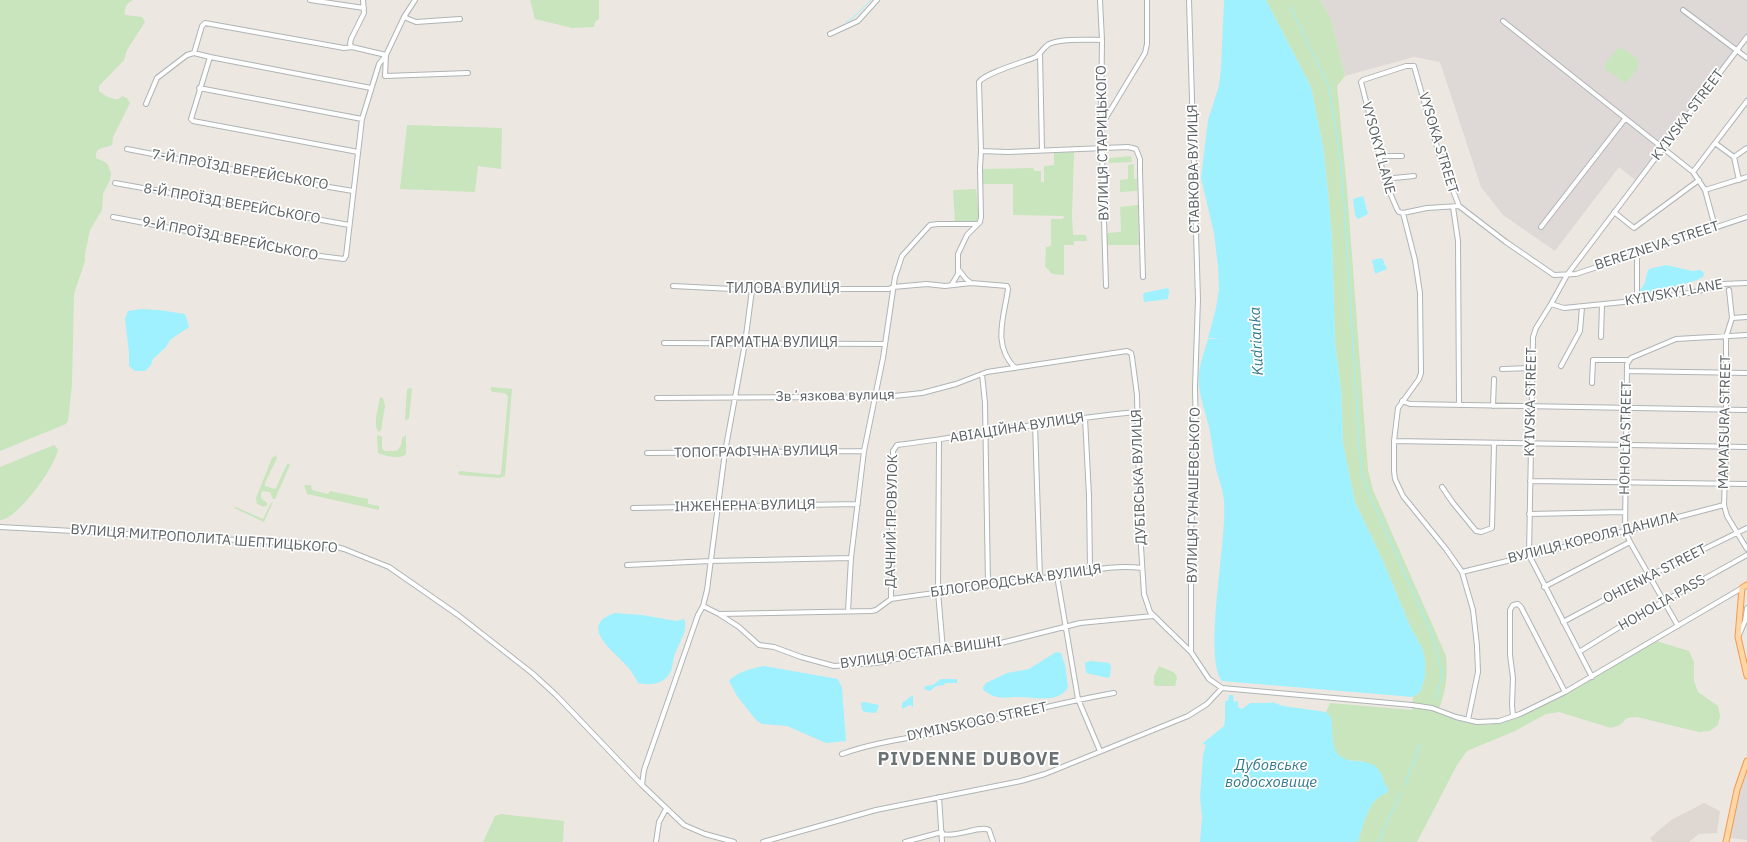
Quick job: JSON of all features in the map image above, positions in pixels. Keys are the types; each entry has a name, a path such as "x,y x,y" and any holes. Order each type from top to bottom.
{"main road":[{"path":"1745,586 1738,637 1747,676"},
{"path":"1726,842 1737,790 1747,761"}],"street":[{"path":"310,0 364,8"},
{"path":"352,47 350,44 351,39 364,13 363,0"},
{"path":"349,225 362,119 371,88 379,64 386,55 404,17 415,0"},
{"path":"830,34 858,21 877,0"},
{"name":"ВУЛИЦЯ СТАРИЦЬКОГО","path":"1100,0 1102,40 1101,127 1106,286"},
{"path":"1101,127 1146,53 1147,0"},
{"name":"СТАВКОВА ВУЛИЦЯ","path":"1189,0 1198,338"},
{"path":"1683,10 1747,58"},
{"path":"404,17 416,22 460,19"},
{"path":"1503,21 1692,172 1705,190 1715,227"},
{"path":"194,53 202,26 205,23 344,48 352,47 386,55"},
{"name":"KYIVSKA STREET","path":"1592,677 1544,588 1529,555 1533,337 1536,328 1552,304 1567,275 1747,37"},
{"path":"952,284 957,278 958,254 967,235 982,217 980,168 982,151 979,82 981,79 1040,54 1044,48 1052,43 1102,40"},
{"path":"146,104 157,78 186,55 194,53 371,88"},
{"path":"1040,54 1042,150"},
{"path":"386,55 385,76 468,73"},
{"path":"210,57 199,88 191,119 193,121 358,152"},
{"name":"VYSOKYI LANE","path":"1403,213 1399,212 1393,203 1384,179 1380,156 1361,82 1363,80 1406,66 1414,66 1415,69"},
{"name":"VYSOKA STREET","path":"1415,69 1438,154 1458,206 1506,242 1554,275 1567,275"},
{"path":"199,88 362,119"},
{"path":"1692,172 1747,102"},
{"path":"1101,118 1106,119"},
{"path":"1542,227 1625,119"},
{"path":"1715,143 1734,157 1739,180"},
{"path":"982,151 1008,152 1128,146 1136,149 1140,159 1143,277"},
{"path":"1734,157 1747,148"},
{"name":"7-Й ПРОЇЗД ВЕРЕЙСЬКОГО","path":"127,149 287,180 353,191"},
{"path":"1380,156 1402,156"},
{"path":"1384,179 1414,176"},
{"path":"1705,190 1747,177"},
{"path":"1614,212 1634,228 1699,180"},
{"name":"8-Й ПРОЇЗД ВЕРЕЙСЬКОГО","path":"115,183 349,225"},
{"path":"1458,206 1427,208 1403,213 1415,260 1420,293 1421,373 1419,379 1398,408 1394,440 1394,471 1398,488 1403,496 1446,549 1462,572 1473,610 1478,646 1478,672 1468,720"},
{"path":"1453,207 1458,241 1459,404"},
{"name":"9-Й ПРОЇЗД ВЕРЕЙСЬКОГО","path":"113,217 312,255 344,259 346,256 349,225"},
{"name":"BEREZNEVA STREET","path":"1567,275 1576,274 1747,217"},
{"path":"848,611 851,558 864,451 875,398 893,287 902,256 930,225 976,224"},
{"path":"1637,301 1637,259 1639,252"},
{"path":"958,269 971,283"},
{"name":"ТИЛОВА ВУЛИЦЯ","path":"673,286 752,290 889,289 893,287 927,284 944,286 971,283 1007,286 1008,289 1001,333 1005,357 1015,368"},
{"name":"KYIVSKYI LANE","path":"1552,304 1564,308 1582,307 1637,301 1695,292 1722,284 1747,283"},
{"path":"642,785 643,774 648,756 698,615 703,606 707,590 725,452 745,343 752,290"},
{"name":"MAMAISURA STREET","path":"1729,290 1732,318 1726,337 1726,447 1724,505 1727,516 1747,549"},
{"path":"1601,337 1602,304"},
{"path":"1561,366 1580,331 1582,307"},
{"path":"1732,318 1747,317"},
{"path":"1592,383 1593,360 1628,360 1676,338 1747,335"},
{"name":"ВУЛИЦЯ ГУНАШЕВСЬКОГО","path":"1191,652 1191,530 1193,499 1197,482 1196,388 1198,338"},
{"name":"ГАРМАТНА ВУЛИЦЯ","path":"664,343 884,344"},
{"name":"ДУБІВСЬКА ВУЛИЦЯ","path":"1009,369 1128,351 1131,353 1137,395 1136,412 1140,465 1144,594 1150,612 1153,616 1191,652 1209,678 1222,688"},
{"name":"HOHOLIA STREET","path":"1628,360 1624,481 1625,530 1630,542 1678,626"},
{"path":"1502,369 1532,368"},
{"name":"Звʼязкова вулиця","path":"657,398 875,398 922,393 956,384 982,374 1009,369"},
{"path":"1627,371 1747,373"},
{"path":"982,374 986,433 988,585"},
{"path":"1493,406 1494,379"},
{"path":"1402,401 1410,404 1747,410"},
{"name":"АВІАЦІЙНА ВУЛИЦЯ","path":"897,445 986,433 1035,424 1136,412"},
{"path":"1085,418 1089,496 1090,570"},
{"path":"1035,424 1040,578"},
{"path":"938,440 938,592 943,650"},
{"path":"1394,440 1494,444 1531,443 1747,447"},
{"path":"1442,488 1476,531 1481,532 1492,528 1494,444"},
{"name":"ДАЧНИЙ ПРОВУЛОК","path":"890,599 893,451 897,445"},
{"name":"ТОПОГРАФІЧНА ВУЛИЦЯ","path":"647,454 864,451"},
{"path":"1530,481 1624,481 1747,484"},
{"name":"ІНЖЕНЕРНА ВУЛИЦЯ","path":"633,508 858,504"},
{"name":"ВУЛИЦЯ КОРОЛЯ ДАНИЛА","path":"1462,572 1724,505"},
{"path":"1529,514 1624,512"},
{"name":"ВУЛИЦЯ МИТРОПОЛИТА ШЕПТИЦЬКОГО","path":"0,527 329,545 374,560 389,567 419,587 532,673 577,715 642,785 684,825 695,831 734,842"},
{"name":"OHIENKA STREET","path":"1563,622 1649,576 1747,528"},
{"path":"1544,588 1630,542"},
{"name":"HOHOLIA PASS","path":"1579,652 1747,555"},
{"path":"627,565 710,560 851,558"},
{"name":"БІЛОГОРОДСЬКА ВУЛИЦЯ","path":"890,599 1057,576 1090,570 1130,566 1142,568"},
{"path":"1057,576 1064,626 1078,699 1100,751"},
{"path":"763,842 876,810 1021,782 1045,774 1193,714 1210,702 1222,688 1412,705 1432,708 1468,720 1488,723 1499,721 1565,692 1745,586"},
{"path":"719,614 876,610 890,599"},
{"path":"1513,716 1513,678 1510,655 1510,610 1513,605 1518,604 1521,607 1565,692"},
{"name":"ВУЛИЦЯ ОСТАПА ВИШНІ","path":"703,606 739,627 759,645 774,647 801,657 834,666 876,663 943,650 997,644 1064,626 1102,620 1153,616"},
{"path":"1738,637 1745,621 1747,608"},
{"name":"DYMINSKOGO STREET","path":"842,754 883,742 934,733 1027,713 1078,699 1114,693"},
{"path":"939,797 942,842"},
{"path":"656,842 659,822 666,809"},
{"path":"905,842 942,833 956,835 980,829 989,830 993,842"},
{"path":"775,842 786,835"}],"shaded area":[{"path":"1320,0 1747,0 1747,36 1635,180 1619,167 1555,251 1503,215 1481,187 1440,62 1414,57 1345,76 1331,19"},
{"path":"1747,770 1747,840 1730,838 1736,804"},
{"path":"1704,803 1720,811 1717,833 1699,834 1689,842 1653,842 1650,838 1671,820"}],"green space":[{"path":"0,0 133,0 126,6 125,15 142,17 145,22 127,50 124,60 99,86 99,91 106,96 119,99 122,96 127,98 130,103 113,137 112,145 101,148 96,154 96,158 108,165 111,173 110,180 103,194 102,210 90,230 85,261 74,294 72,385 68,421 66,424 0,451"},
{"path":"530,0 599,0 599,19 595,22 594,27 572,28 535,19"},
{"path":"1266,0 1320,0 1331,19 1345,76 1337,86 1347,189 1368,470 1373,490 1446,656 1447,677 1445,689 1439,709 1434,709 1474,724 1488,725 1509,721 1522,716 1570,691 1656,641 1689,651 1694,662 1694,681 1698,692 1718,706 1720,716 1718,725 1710,731 1699,732 1637,717 1627,718 1620,725 1611,728 1559,712 1546,714 1515,731 1467,751 1457,765 1417,842 1358,842 1367,813 1375,801 1387,793 1388,789 1384,785 1383,778 1362,761 1345,760 1337,754 1333,746 1331,717 1326,712 1330,703 1412,710 1413,697 1420,692 1425,677 1425,660 1422,648 1410,626 1383,561 1355,502 1343,444 1341,390 1335,343 1332,240 1323,147 1311,87"},
{"path":"1619,47 1633,55 1638,62 1636,71 1625,83 1605,69 1605,64"},
{"path":"407,125 502,128 501,169 478,166 475,192 400,189"},
{"path":"1074,152 1072,215 1073,235 1086,235 1087,241 1074,241 1074,245 1064,245 1064,275 1052,274 1045,266 1046,247 1051,246 1051,219 1063,219 1064,216 1013,215 1013,184 983,184 983,169 1033,168 1034,171 1041,171 1041,182 1044,182 1044,166 1054,165 1054,153"},
{"path":"1131,156 1132,162 1109,163 1109,158"},
{"path":"1134,164 1134,179 1137,179 1137,191 1120,192 1120,180 1128,179 1128,165"},
{"path":"976,189 979,216 978,221 955,222 953,190"},
{"path":"1138,205 1139,245 1107,245 1107,233 1121,232 1120,207"},
{"path":"490,388 512,389 505,476 500,478 460,475 458,473 460,471 501,474 508,397 505,393 492,392"},
{"path":"407,389 412,389 409,419 405,420"},
{"path":"380,397 383,398 385,406 381,430 379,432 376,425 376,415"},
{"path":"379,435 382,437 382,448 384,451 397,451 401,445 402,438 406,435 406,454 396,457 378,453 377,436"},
{"path":"54,445 58,449 56,457 35,491 16,511 7,518 0,520 0,467"},
{"path":"276,455 277,458 265,486 274,489 276,488 286,466 288,463 290,465 275,499 273,499 270,492 263,491 261,493 261,498 268,504 264,507 257,504 256,498 272,458"},
{"path":"304,485 311,485 312,490 328,494 330,491 368,499 368,504 379,506 379,510 307,494"},
{"path":"273,502 264,522 234,508 236,507 263,519 271,503"},
{"path":"1159,666 1175,673 1177,678 1175,686 1156,686 1154,684 1154,676"},
{"path":"501,814 564,821 563,842 483,842 495,816"}],"water":[{"name":"Kudrianka","path":"1224,0 1266,0 1311,87 1323,147 1328,192 1332,240 1335,343 1341,390 1343,444 1355,502 1383,561 1410,626 1422,648 1425,660 1425,677 1420,692 1413,697 1222,681 1217,668 1215,624 1224,521 1224,500 1216,469 1210,432 1200,394 1199,374 1200,365 1208,339 1222,339 1208,338 1216,308 1219,289 1214,233 1201,178 1208,120 1219,86"},
{"path":"1363,196 1368,214 1358,219 1355,215 1353,199"},
{"path":"1382,258 1387,269 1375,274 1372,260"},
{"path":"1666,265 1692,271 1701,270 1704,273 1703,277 1645,296 1641,295 1639,291 1644,285 1649,269"},
{"path":"1167,288 1169,290 1168,299 1144,302 1144,293"},
{"path":"141,309 185,314 189,327 170,340 166,347 153,359 151,365 145,371 135,371 129,366 125,319 128,311"},
{"path":"615,613 642,615 676,621 684,619 684,633 675,652 670,672 664,680 653,684 638,683 628,668 606,644 598,630 599,624 604,618"},
{"path":"1056,652 1061,653 1065,665 1068,687 1059,696 1052,698 1006,698 993,696 983,690 986,683 1007,673 1029,669"},
{"path":"1090,661 1109,663 1111,666 1110,676 1108,678 1086,673 1085,663"},
{"path":"764,666 838,679 842,688 846,741 826,743 787,726 762,724 756,720 737,696 729,681 740,673"},
{"path":"941,679 957,679 957,683 945,683 944,685 936,686 930,691 924,689 925,686 933,685"},
{"path":"913,695 913,707 910,705 902,709 902,703"},
{"name":"Дубовське водосховище","path":"1229,695 1233,695 1234,702 1238,701 1238,707 1242,709 1250,703 1272,702 1283,706 1326,712 1331,717 1334,745 1339,756 1345,759 1370,764 1378,768 1388,789 1387,793 1381,796 1371,806 1364,821 1358,842 1200,842 1202,817 1200,798 1203,755 1206,745 1203,743 1224,726 1225,701 1228,701"},
{"path":"864,702 879,705 876,713 864,712 862,710 861,703"}],"waterway":[{"path":"846,22 855,16 871,0"},
{"path":"1290,6 1328,85 1339,149 1343,187 1361,471 1367,489 1432,634 1442,674 1436,700"},
{"path":"1405,785 1420,744"},
{"path":"1378,842 1401,792"}],"district":[{"name":"PIVDENNE DUBOVE","path":"969,760"}]}
